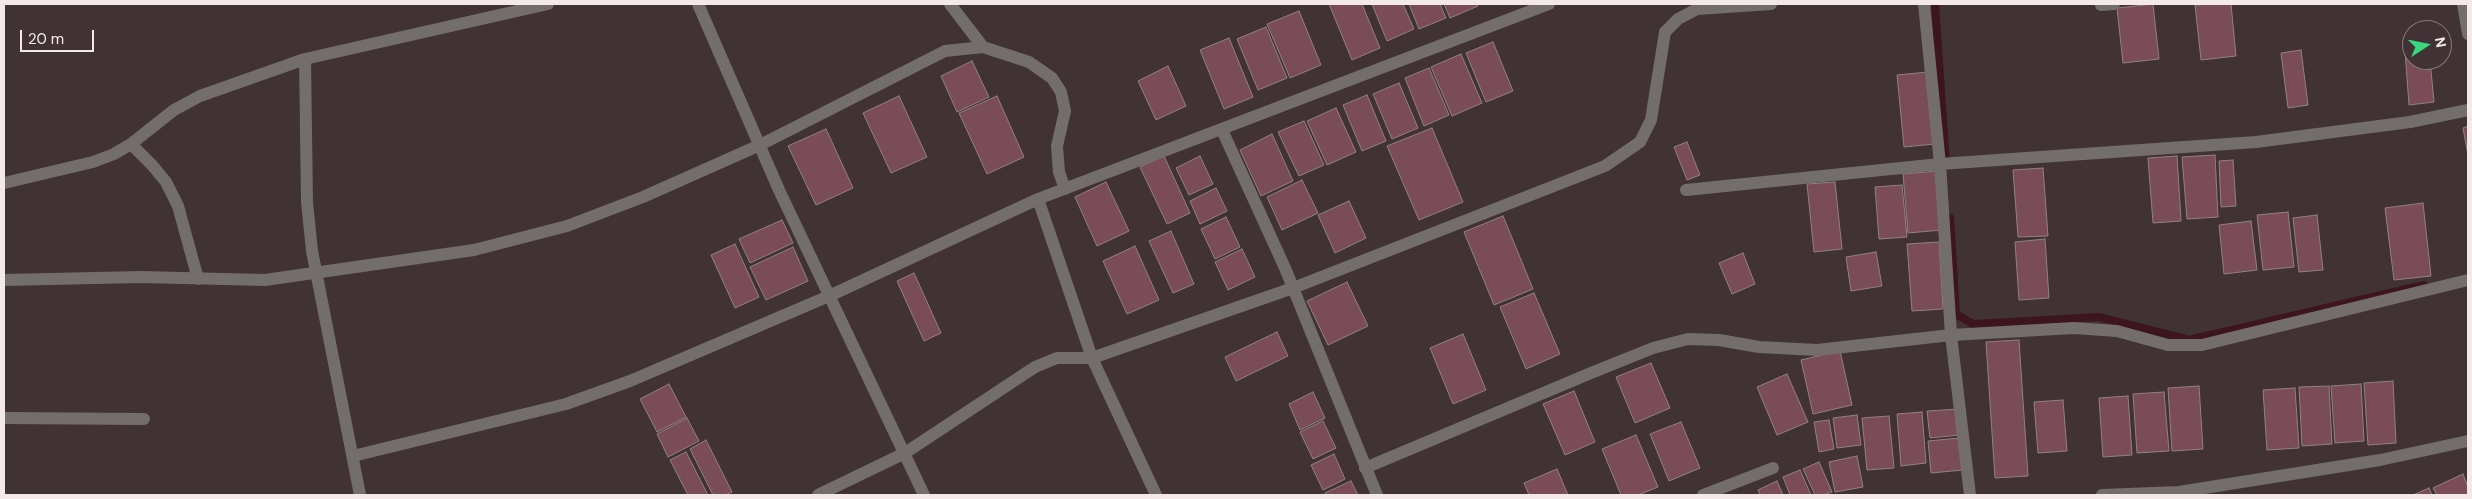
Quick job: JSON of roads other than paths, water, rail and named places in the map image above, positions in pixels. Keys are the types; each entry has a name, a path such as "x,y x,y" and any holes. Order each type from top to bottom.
{"street":[{"path":"4,182 92,162 130,144 174,110 200,96 305,59 548,4"},
{"path":"698,4 829,296 924,495"},
{"path":"950,4 983,47"},
{"path":"354,456 566,404 630,381 829,296 1038,199 1548,4"},
{"path":"818,495 904,453 1035,367 1057,358 1092,358 1293,288 1605,166 1640,142 1651,120 1665,32 1678,19 1697,9 1770,4"},
{"path":"1924,4 1944,164 1951,335 1970,495"},
{"path":"2463,4 2468,34"},
{"path":"4,280 141,277 265,280 474,250 567,226 643,197 760,145 945,51 983,47 1029,62 1052,78 1060,92 1065,111 1057,146 1059,172 1065,189"},
{"path":"305,59 307,202 317,273 354,456 360,495"},
{"path":"1686,190 1944,164 2256,142 2410,122 2468,110"},
{"path":"1222,130 1293,288 1376,495"},
{"path":"130,144 152,165 174,198 198,279"},
{"path":"1038,199 1092,358 1156,495"},
{"path":"1365,468 1653,348 1688,339 1719,340 1759,347 1817,350 1951,335 2074,328 2117,331 2168,345 2202,345 2468,280"},
{"path":"4,418 144,419"},
{"path":"2102,495 2179,494 2380,460 2468,441"},
{"path":"1703,495 1773,468"}],"waterway":[{"path":"1935,4 1946,164"},
{"path":"1950,218 1956,314 1973,324 2099,317 2189,340 2424,285"}]}
